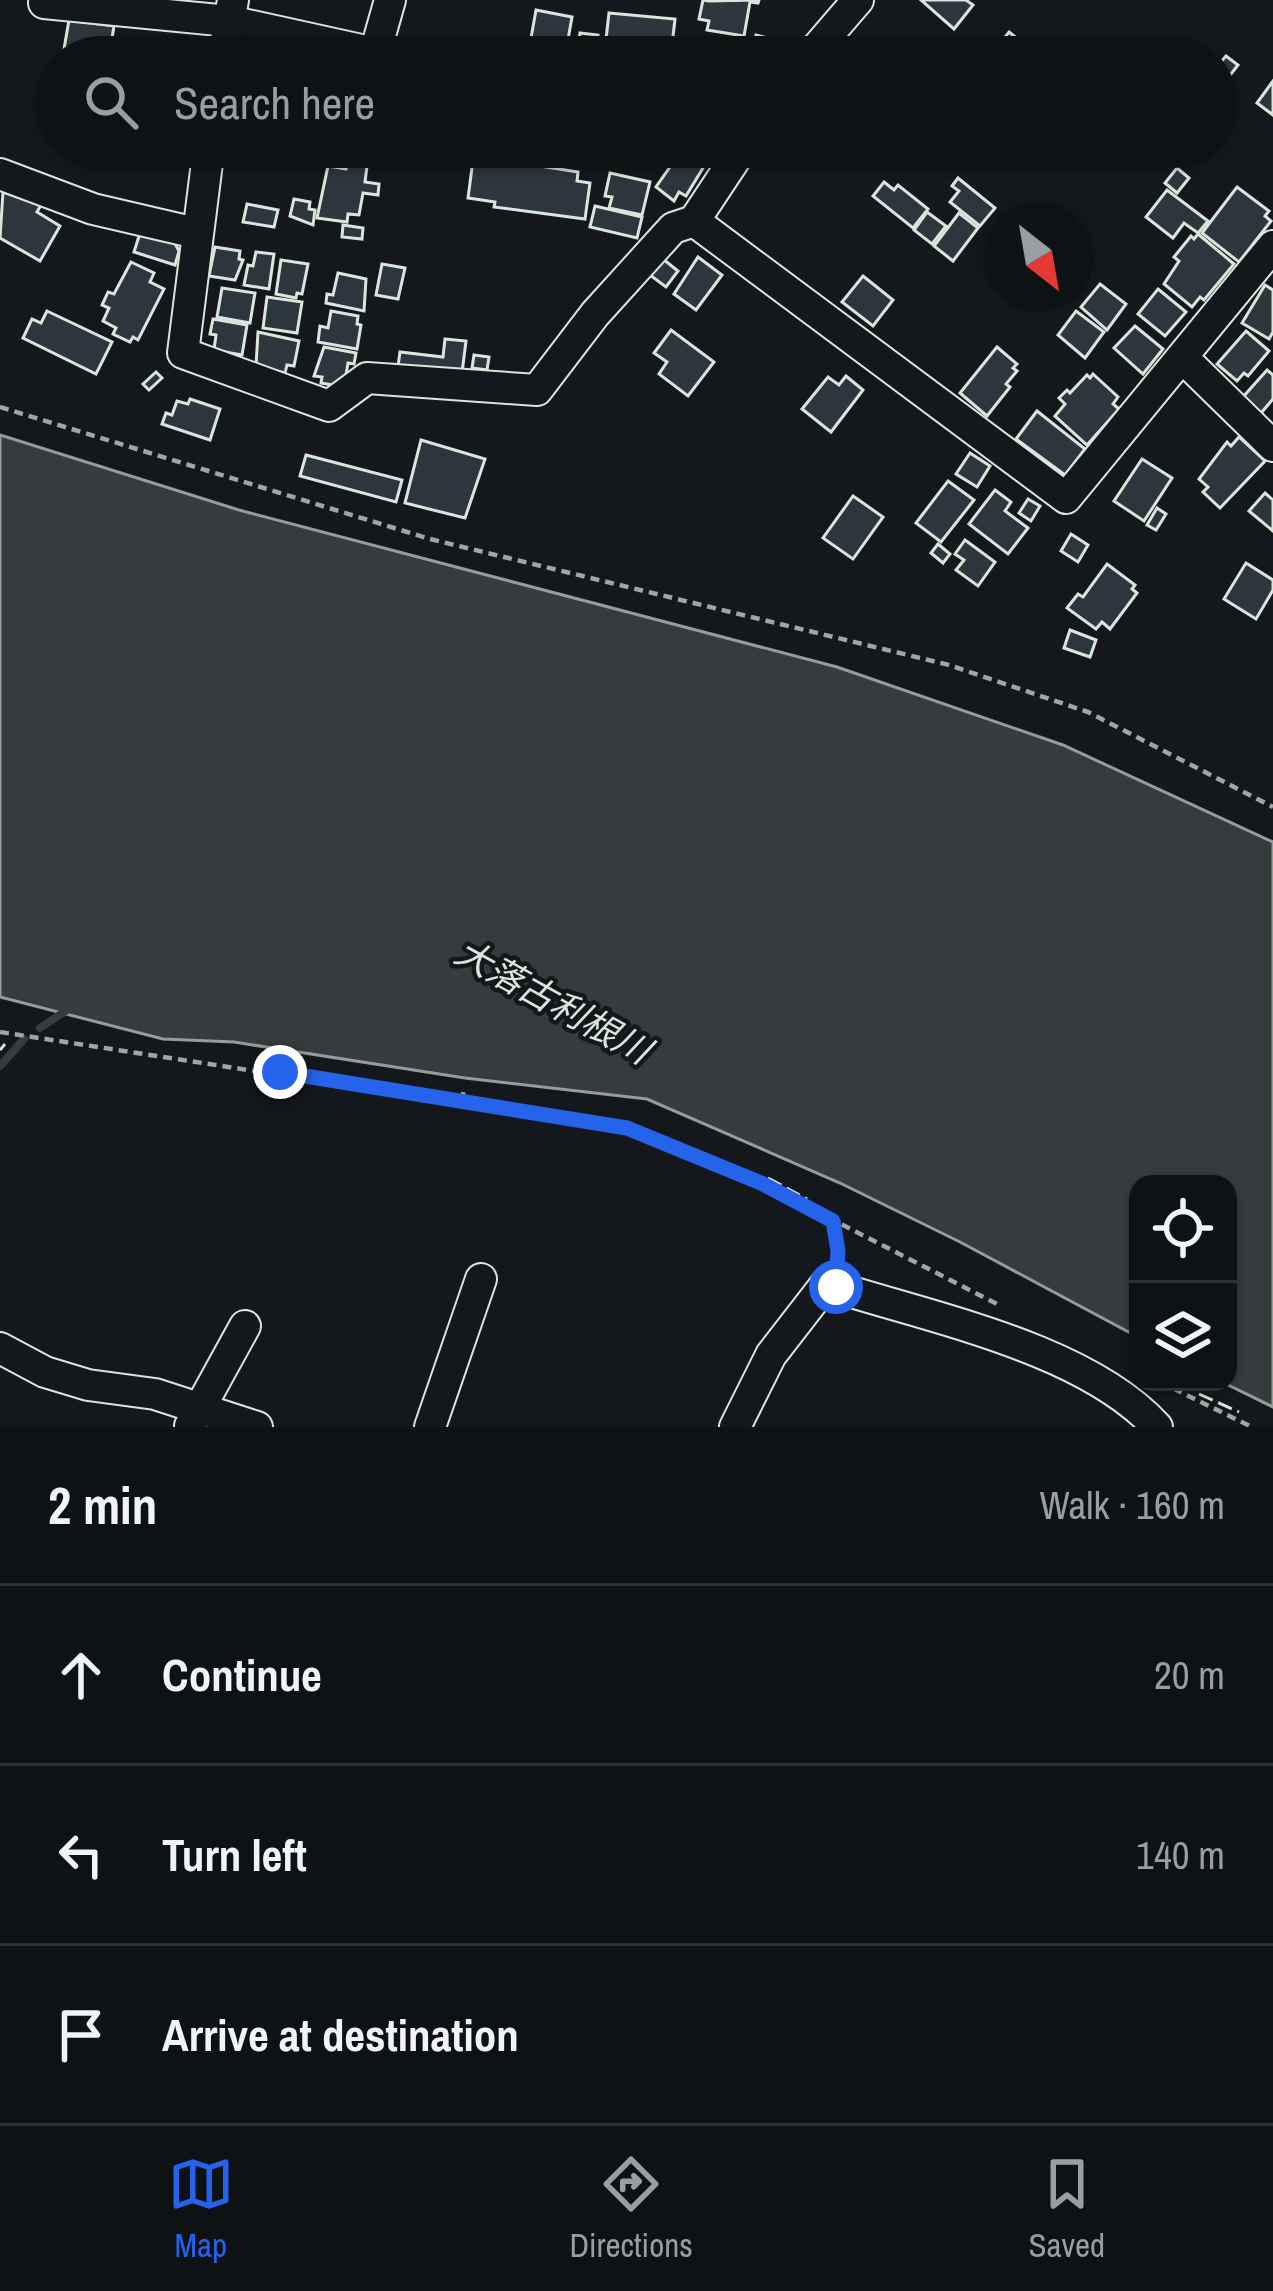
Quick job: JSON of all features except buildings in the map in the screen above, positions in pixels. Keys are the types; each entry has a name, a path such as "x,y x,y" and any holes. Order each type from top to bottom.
{"street":[{"path":"380,36 390,0"},
{"path":"827,36 859,0"},
{"path":"44,3 231,10 318,36"},
{"path":"205,168 183,353 329,406 367,378 537,390 595,314 673,228 694,221 729,168"},
{"path":"0,174 93,209 196,233"},
{"path":"694,221 1066,498 1273,245"},
{"path":"1184,359 1273,446"},
{"path":"430,1427 482,1279"},
{"path":"735,1427 772,1355 826,1284 916,1308 1079,1370 1137,1404 1157,1427"},
{"path":"193,1418 244,1326"},
{"path":"0,1348 45,1372 88,1385 155,1394 193,1418 257,1427"}],"path":[{"path":"0,407 430,539 949,665 1088,712 1273,807"},
{"path":"0,1032 627,1128 761,1183 1009,1310"},
{"path":"462,1101 464,1087"},
{"path":"833,1221 838,1251 836,1287"},
{"path":"1178,1391 1252,1427"}],"water":[{"name":"大落古利根川","path":"0,435 239,510 837,667 1063,745 1273,842 1273,1407 1237,1389 1237,1175 1129,1175 1129,1332 840,1183 647,1099 465,1078 234,1042 163,1039 0,997"}],"waterway":[{"path":"40,1028 67,1010"},
{"path":"0,1066 24,1039"}],"fence":[{"path":"0,1050 5,1044"},
{"path":"768,1178 807,1199"},
{"path":"1199,1394 1239,1412"}],"route":[{"path":"280,1072 627,1128 674,1145 833,1221 839,1269 836,1287"}]}
